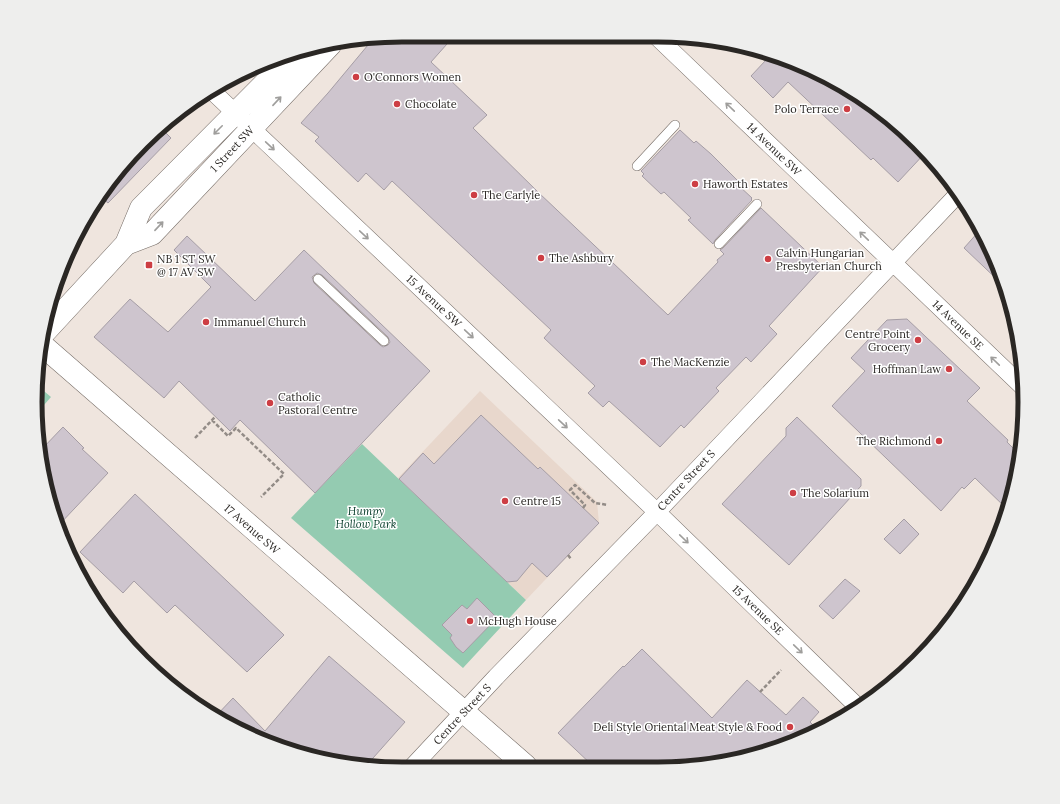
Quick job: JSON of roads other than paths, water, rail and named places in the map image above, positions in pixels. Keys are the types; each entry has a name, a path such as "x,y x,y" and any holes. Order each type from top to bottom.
{"street":[{"name":"14 Avenue SW","path":"662,42 893,263"},
{"name":"1 Street SW","path":"126,244 152,234 325,51"},
{"name":"1 Street SW","path":"50,326 126,244 141,208 288,60"},
{"name":"15 Avenue SW","path":"215,94 656,512"},
{"name":"Centre Street S","path":"417,762 496,677 656,512 954,198"},
{"name":"14 Avenue SE","path":"893,263 1017,381"},
{"name":"17 Avenue SW","path":"46,348 521,762"},
{"name":"15 Avenue SE","path":"656,512 854,703"}],"lane":[{"path":"637,166 675,125"},
{"path":"719,244 757,204"},
{"path":"318,279 384,342"}],"place":[{"name":"O'Connors Women","path":"356,77"},
{"name":"Chocolate","path":"397,104"},
{"name":"Polo Terrace","path":"847,109"},
{"name":"Haworth Estates","path":"695,184"},
{"name":"The Carlyle","path":"474,195"},
{"name":"The Ashbury","path":"541,258"},
{"name":"Calvin Hungarian Presbyterian Church","path":"768,259"},
{"name":"NB 1 ST SW @ 17 AV SW","path":"149,265"},
{"name":"Immanuel Church","path":"206,322"},
{"name":"Centre Point Grocery","path":"918,340"},
{"name":"The MacKenzie","path":"643,362"},
{"name":"Hoffman Law","path":"949,369"},
{"name":"Catholic Pastoral Centre","path":"270,403"},
{"name":"The Richmond","path":"939,441"},
{"name":"The Solarium","path":"793,493"},
{"name":"Centre 15","path":"505,501"},
{"name":"McHugh House","path":"470,621"},
{"name":"Deli Style Oriental Meat Style & Food","path":"790,727"}],"park label":[{"name":"Humpy Hollow Park","path":"366,517"}]}
